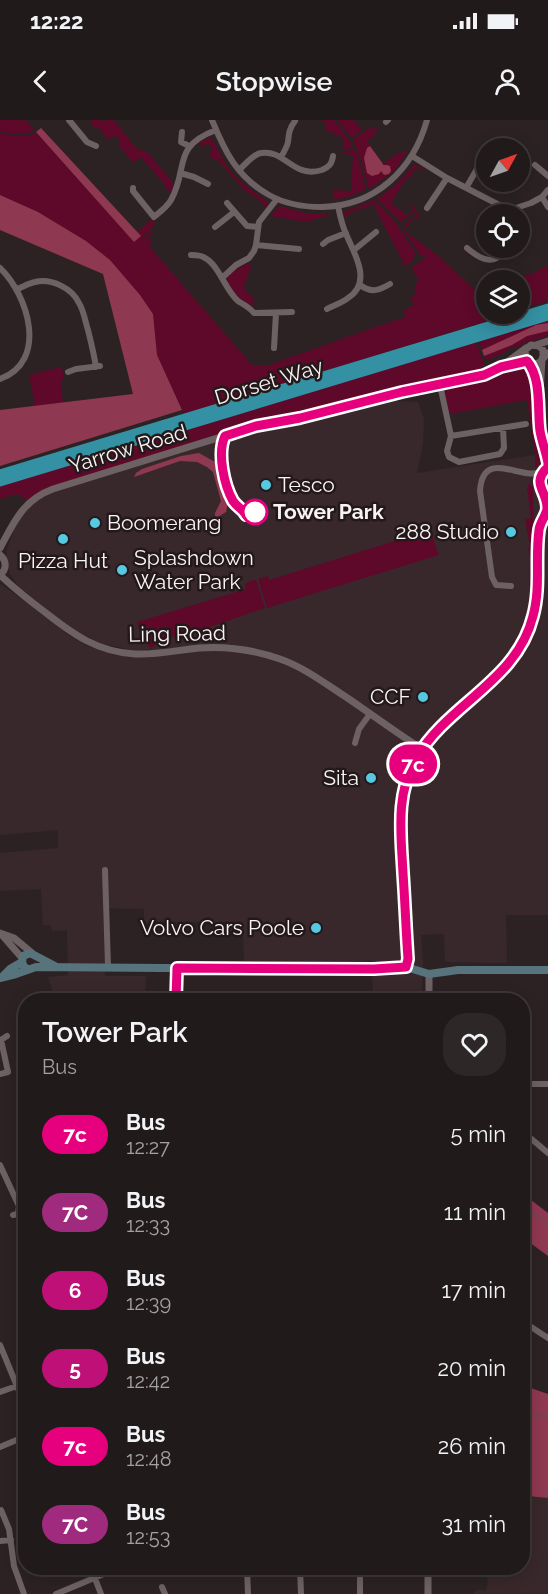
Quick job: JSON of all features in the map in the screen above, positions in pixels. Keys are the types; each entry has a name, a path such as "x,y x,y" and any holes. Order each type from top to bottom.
{"highway":[{"name":"Dorset Way","path":"0,474 548,308"},
{"name":"Dorset Way","path":"0,482 548,316"}],"main road":[{"path":"1,977 27,953 34,954 58,967"},
{"path":"1,977 16,975 32,968 38,960 34,954"},
{"path":"22,960 24,967 32,968 374,969 406,967 429,974 458,970 548,970"}],"street":[{"path":"69,120 87,142 96,146"},
{"path":"212,120 230,159 239,170 260,189 278,199 306,207 338,206 370,195 383,187 399,174 412,156 427,120"},
{"path":"281,157 290,129 295,122"},
{"path":"133,188 155,219 172,199 189,146 216,130"},
{"path":"181,142 182,132"},
{"path":"174,144 181,142 189,146"},
{"path":"239,170 261,153 281,157 293,167 310,172 327,168 332,163 333,156"},
{"path":"412,156 492,204"},
{"path":"535,165 548,176"},
{"path":"466,188 476,171"},
{"path":"180,173 194,177 199,183 208,184"},
{"path":"427,208 447,178"},
{"path":"528,204 542,197 548,190"},
{"path":"542,197 548,207"},
{"path":"222,278 236,265 249,258 254,251 259,222 278,199"},
{"path":"227,203 247,226 258,227"},
{"path":"327,309 349,298 360,285 360,267 338,206"},
{"path":"215,228 234,212"},
{"path":"354,250 376,232"},
{"path":"323,244 346,233"},
{"path":"291,239 291,248"},
{"path":"256,245 299,249"},
{"path":"467,249 476,256"},
{"path":"196,253 206,258 238,301 254,313 292,312"},
{"path":"479,258 483,260 495,258"},
{"path":"0,379 12,374 25,359 29,331 25,310 17,289 1,271"},
{"path":"17,289 43,281 58,284 79,301 98,367 68,372"},
{"path":"360,285 368,290 384,288 390,284"},
{"path":"384,288 388,295"},
{"path":"273,348 276,313"},
{"path":"267,340 274,340"},
{"path":"406,967 408,959 401,806 408,777 422,749 448,718 502,672 524,643 530,630 536,604 539,528 547,510 547,500 540,485 540,479 546,468 546,448 540,431 539,398 531,366 524,353 531,345 548,341"},
{"path":"536,345 541,348 545,356 539,398"},
{"name":"Yarrow Road","path":"501,367 513,356 527,348"},
{"path":"528,362 536,363 545,356"},
{"name":"Yarrow Road","path":"0,548 17,516 34,498 43,493 256,426 484,375 501,367 528,362"},
{"path":"440,385 451,436 447,451 449,457 459,462 500,454 504,448 503,428"},
{"path":"451,436 526,424"},
{"path":"511,586 496,585 492,577 480,491 481,482 487,472 495,468 504,467 539,474 546,468"},
{"path":"525,473 545,493"},
{"path":"0,555 5,564 0,575"},
{"name":"Ling Road","path":"0,575 70,632 88,642 116,651 135,654 212,648 249,651 280,659 307,672 422,749"},
{"path":"355,743 359,729 370,714"},
{"path":"105,870 108,967"},
{"path":"1,934 14,938 34,954"},
{"path":"1,934 22,960"},
{"path":"176,993 177,968"},
{"path":"429,974 429,993"},
{"path":"0,1074 8,1072 2,1045 2,1040 7,1036"},
{"path":"530,1084 548,1084"},
{"path":"530,1138 548,1153"},
{"path":"0,1164 18,1204"},
{"path":"13,1215 18,1214"},
{"path":"530,1326 548,1338"},
{"path":"0,1345 17,1386 0,1392"},
{"path":"0,1447 18,1439"},
{"path":"2,1510 7,1520 14,1566 24,1594"},
{"path":"0,1541 11,1540"},
{"path":"94,1575 101,1594"},
{"path":"56,1594 102,1575"},
{"path":"248,1575 249,1594"},
{"path":"300,1575 301,1594"},
{"path":"360,1575 360,1594"},
{"path":"428,1575 428,1594"},
{"path":"162,1587 165,1594"}],"shaded area":[{"path":"0,120 26,120 34,130 22,134 0,132"},
{"path":"92,120 104,122 114,120 136,148 147,152 172,181 171,193 141,157 133,163 118,144 120,141 115,135 108,140 98,127 96,129 90,122"},
{"path":"319,120 334,120 353,146 344,150 344,137 325,131 325,121"},
{"path":"337,120 353,120 362,130 352,138"},
{"path":"371,127 374,130 377,127 379,129 367,141 383,164 407,149 397,167 369,189 353,140"},
{"path":"41,128 141,236 134,242 36,132"},
{"path":"36,132 134,241 140,236 137,232 152,219 154,227 142,238 151,232 153,237 151,235 148,238 152,243 149,246 252,365 269,365 406,317 403,311 414,305 410,297 417,294 414,288 419,281 411,267 427,255 420,255 404,231 406,223 417,213 420,215 417,219 414,217 405,231 435,253 476,290 478,324 184,414 157,355 153,314 86,241 38,212 0,195 0,134 30,136"},
{"path":"210,137 231,171 267,201 266,208 261,201 244,190 216,158 213,160 209,154 213,150 208,143 203,147 199,143"},
{"path":"370,146 383,165 390,166 389,174 384,175 381,171 372,176 367,173 364,158"},
{"path":"354,149 366,189 351,196 333,200 334,190 351,191 353,155 339,153"},
{"path":"415,164 424,169 423,171 416,167 391,203 407,215 413,209 409,204 416,209 401,222 377,199 394,186"},
{"path":"0,195 38,212 86,241 110,260 140,295 153,314 157,355 182,410 0,466 0,410 133,394 103,274 0,230"},
{"path":"374,200 395,221 416,254 405,266 373,204 344,217 344,212"},
{"path":"279,206 305,213 333,213 308,222 270,216"},
{"path":"247,263 251,266 244,287 253,297 253,306 238,296 227,281 228,275"},
{"path":"548,264 548,301 530,307 530,274"},
{"path":"548,319 548,336 526,342 516,348 514,346 487,360 484,356 479,341"},
{"path":"548,323 548,331 527,336 512,345 484,356 482,350 536,325"},
{"path":"476,342 484,363 480,370 466,374 467,377 312,413 244,426 48,489 28,500 16,494 0,499 0,486"},
{"path":"521,366 527,370 533,386 535,432 542,456 541,464 535,468 527,400 450,414 445,395 447,389 497,378 510,369"},
{"path":"62,368 64,379 61,380 63,403 35,406 29,375"},
{"path":"393,401 418,402 424,419 423,443 417,473 535,455 548,432 548,915 506,915 507,963 445,962 444,934 421,935 422,993 373,993 372,961 244,961 243,935 225,934 225,922 144,922 144,909 103,908 105,976 146,976 145,993 53,993 48,977 68,975 67,930 52,931 51,925 43,925 41,889 0,891 0,853 58,848 58,830 0,835 0,584 87,646 114,655 135,657 147,656 152,648 146,651 132,650 100,643 67,626 20,588 10,574 6,561 14,529 21,517 36,501 55,492 257,429"},
{"path":"199,453 215,462 228,502 226,512 218,517 215,513 221,501 213,472 197,462 180,461 134,477 142,469 181,456"},
{"path":"529,483 533,487 534,571 532,589 529,586 528,547 530,547 525,519 531,518 527,488"},
{"path":"429,528 439,555 267,608 258,579 268,576 269,580 414,535"},
{"path":"256,580 265,608 184,636 167,637 153,647 149,647 142,637 137,622 246,589 245,584"},
{"path":"530,1199 548,1213 548,1256 530,1243"},
{"path":"530,1388 548,1394 548,1498 530,1496"},
{"path":"530,1462 548,1481 548,1594 474,1594 480,1589 484,1591 487,1588 488,1575 530,1575"}],"waterway":[{"path":"530,1211 548,1224"},
{"path":"530,1413 548,1417"}],"bus line":[{"name":"7c","path":"176,993 177,968 374,969 406,967 408,959 401,820 402,796 405,786 416,758 448,718 496,678 518,653 530,630 534,615 539,528 547,510 547,500 540,485 540,479 548,463 540,431 539,398 531,366 527,361 517,363 484,375 256,426 225,436 221,450 222,466 232,499 246,515 255,512"}],"place":[{"name":"Tesco","path":"266,485"},
{"name":"Tower Park","path":"255,512"},
{"name":"Boomerang","path":"95,523"},
{"name":"288 Studio","path":"511,532"},
{"name":"Pizza Hut","path":"63,539"},
{"name":"Splashdown Water Park","path":"122,570"},
{"name":"CCF","path":"423,697"},
{"name":"Sita","path":"371,778"},
{"name":"Volvo Cars Poole","path":"316,928"}]}
